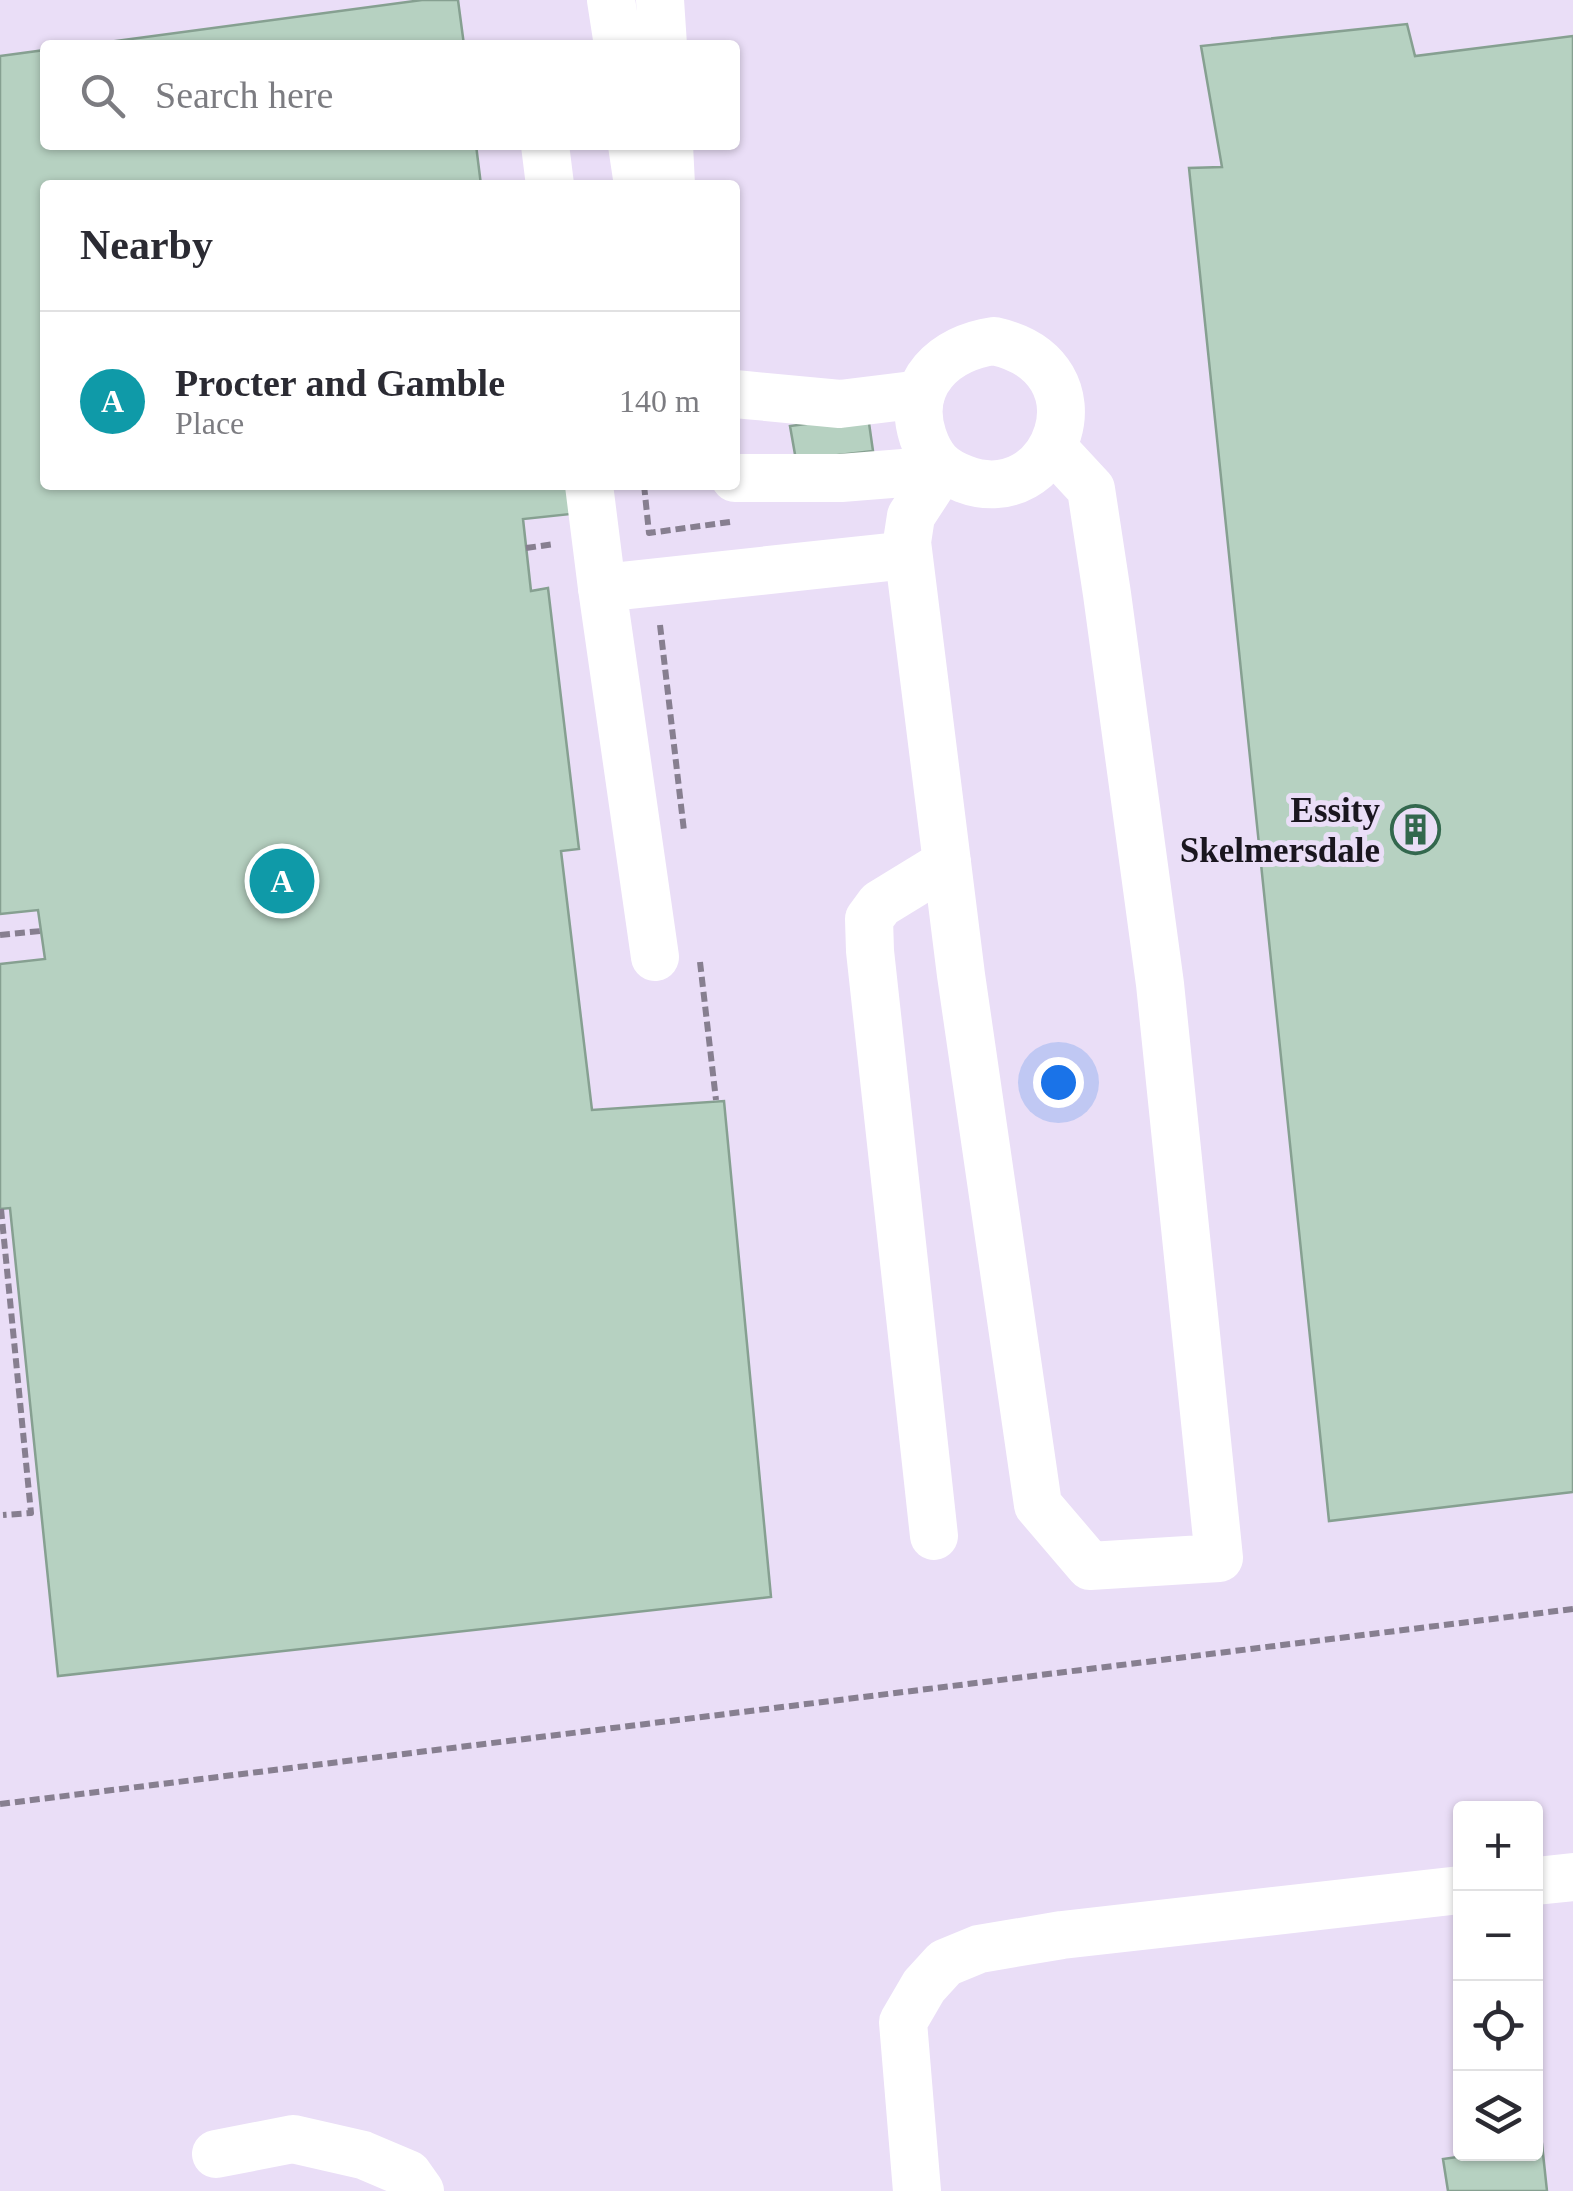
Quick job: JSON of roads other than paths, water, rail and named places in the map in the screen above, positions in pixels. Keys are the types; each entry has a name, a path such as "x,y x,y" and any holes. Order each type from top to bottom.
{"street":[{"path":"611,0 617,40"},
{"path":"660,0 662,40"},
{"path":"546,150 549,180"},
{"path":"633,150 637,180"},
{"path":"669,150 672,180"},
{"path":"740,478 841,478 941,470 970,481 994,484 1017,479 1038,466 1053,448 1060,425 1056,389 1038,359 1017,346 994,342 970,344 948,356 931,372 921,394 920,416 923,437 941,470"},
{"path":"740,394 840,404 921,394"},
{"path":"941,470 910,516 908,554 961,975 1038,1504 1090,1566 1219,1558 1160,984 1091,489 1053,448"},
{"path":"590,490 655,956"},
{"path":"602,588 908,554"},
{"path":"934,1536 869,919 880,904 947,863"},
{"path":"1543,1880 1573,1876"},
{"path":"917,2191 903,2022 924,1986 945,1963 979,1949 1062,1935 1453,1891"},
{"path":"216,2154 293,2140 363,2155 408,2174 420,2191"}],"place":[{"name":"Essity Skelmersdale","path":"1415,830"},
{"name":"Procter and Gamble","path":"282,881"}]}
